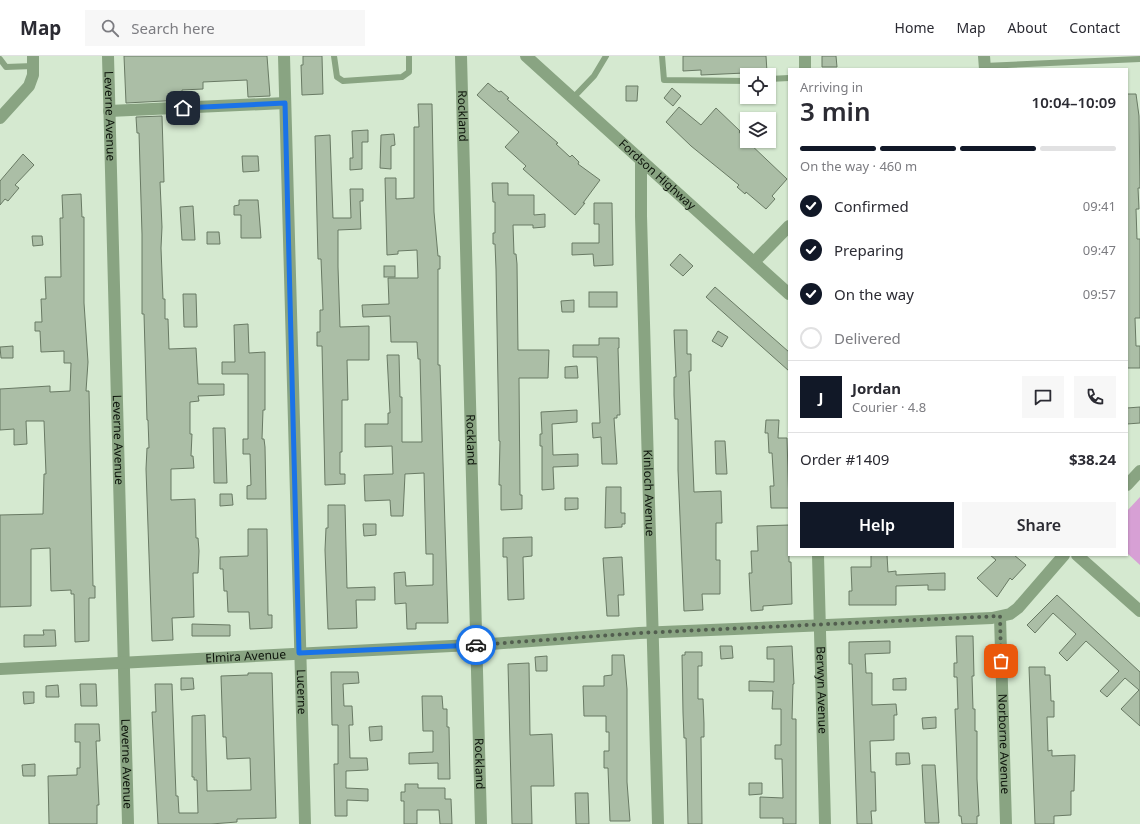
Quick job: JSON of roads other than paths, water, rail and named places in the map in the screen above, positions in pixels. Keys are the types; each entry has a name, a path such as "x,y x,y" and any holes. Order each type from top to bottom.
{"street":[{"name":"Leverne Avenue","path":"108,56 124,648 122,663 128,824"},
{"name":"Lucerne","path":"284,56 299,653 305,824"},
{"name":"Rockland","path":"461,56 481,824"},
{"name":"Fordson Highway","path":"526,56 788,293"},
{"path":"805,56 805,68"},
{"path":"0,118 29,86 33,75 33,61"},
{"path":"109,111 285,103"},
{"name":"Kinloch Avenue","path":"641,161 641,216 658,824"},
{"path":"754,262 788,227"},
{"path":"1128,484 1140,470"},
{"name":"Berwyn Avenue","path":"818,556 825,824"},
{"name":"Elmira Avenue","path":"0,669 477,644 653,633 1000,616 1010,614 1018,608 1063,556"},
{"path":"1078,556 1140,611"},
{"name":"Norborne Avenue","path":"1000,616 1006,824"}],"lane":[{"path":"334,56 337,77 343,81 402,77 409,72 409,56"},
{"path":"572,99 594,76 606,56"},
{"path":"662,56 664,80 740,81"},
{"path":"0,58 6,67 33,61"},
{"path":"984,64 1140,59"},
{"path":"776,79 788,78"}]}
